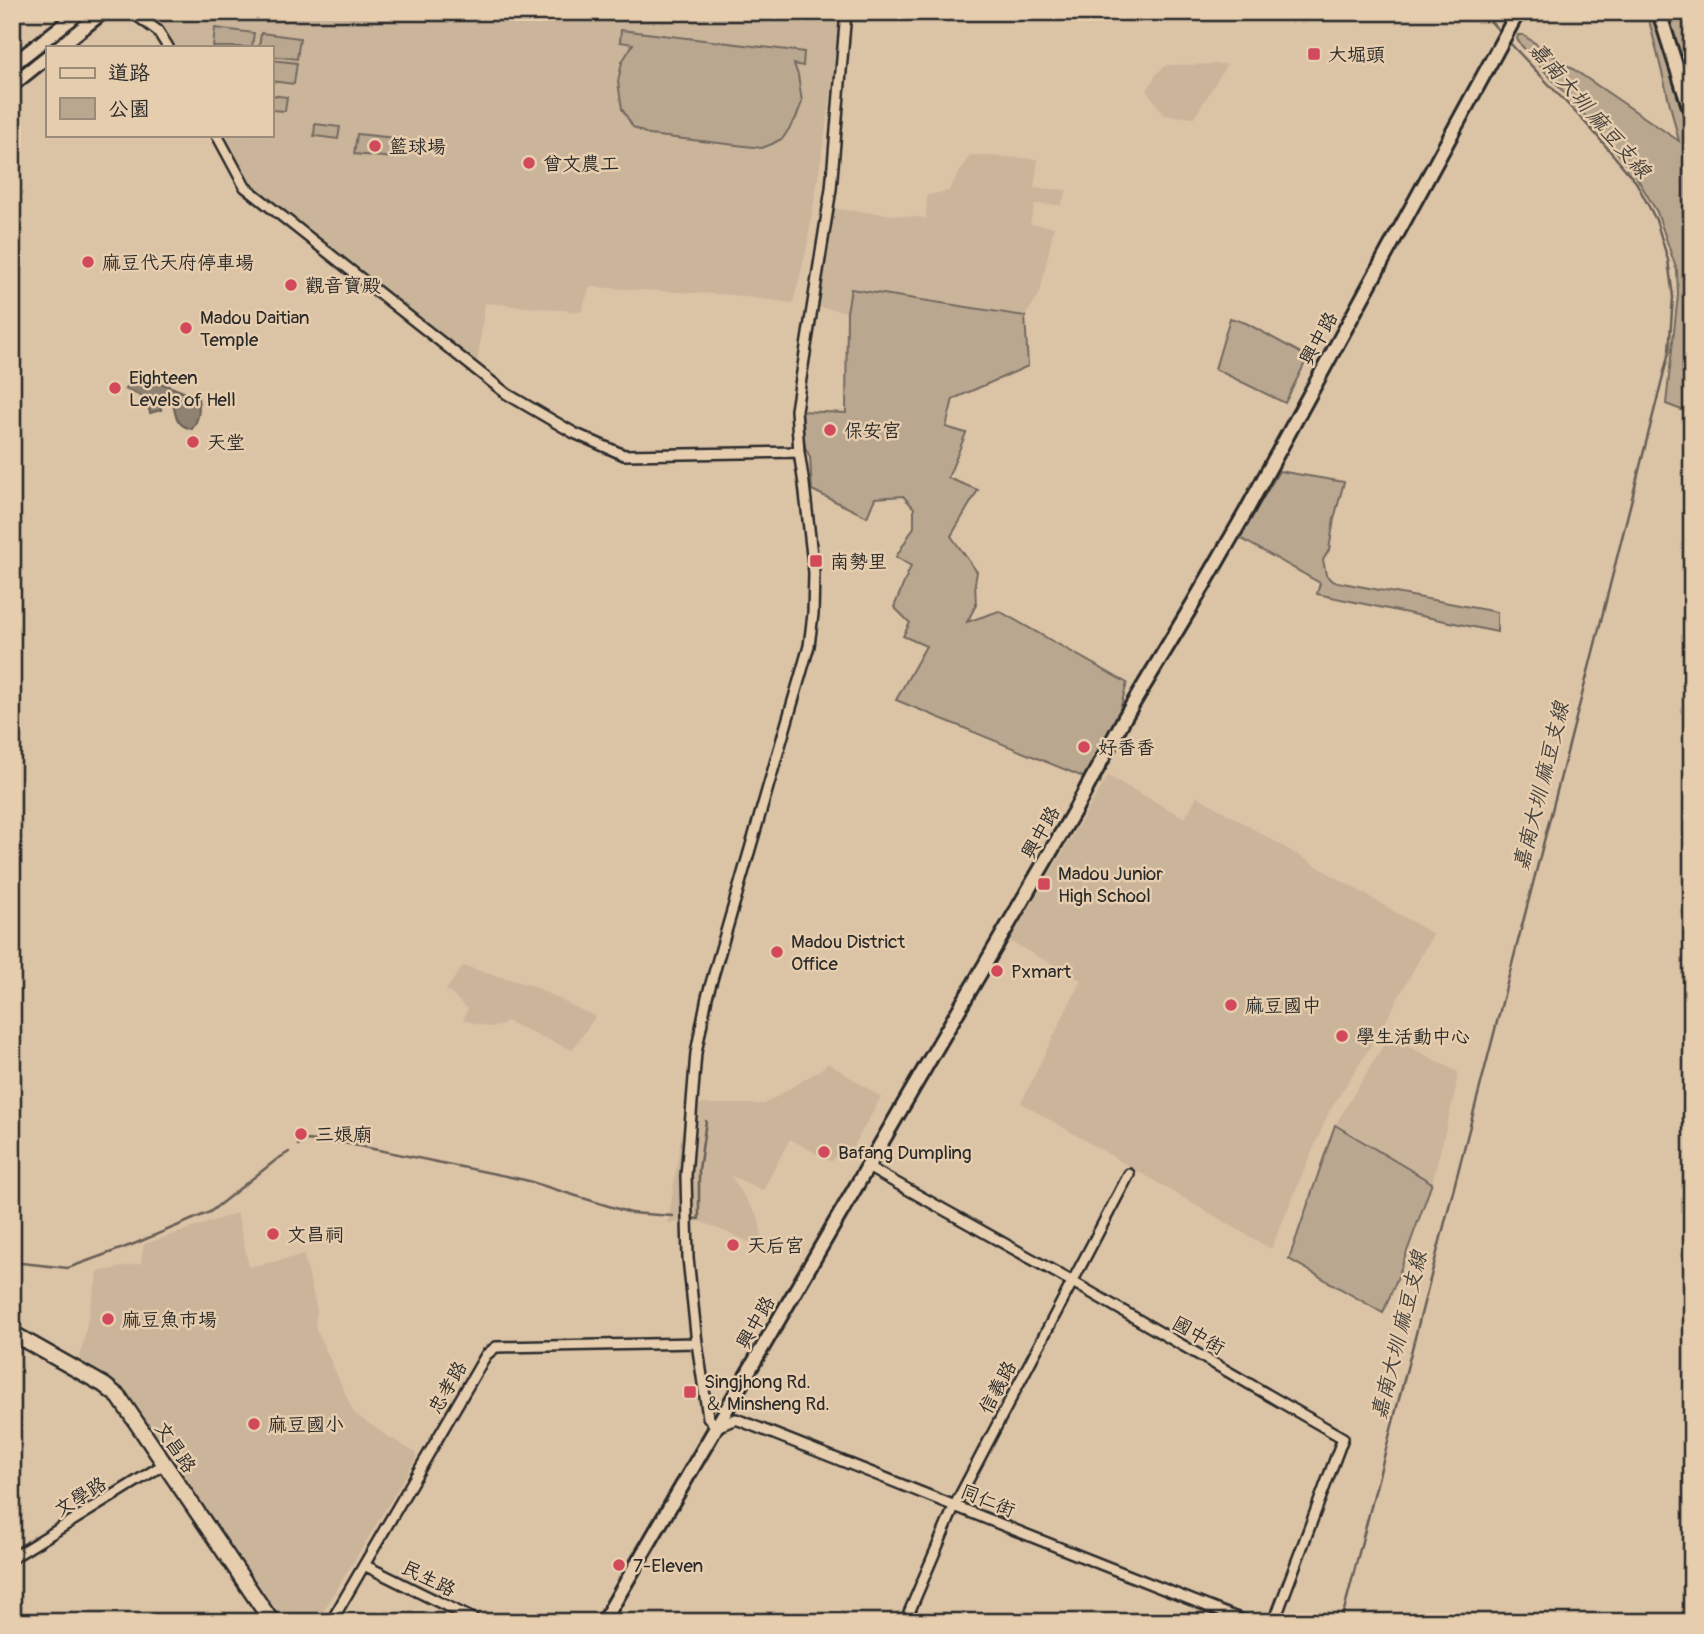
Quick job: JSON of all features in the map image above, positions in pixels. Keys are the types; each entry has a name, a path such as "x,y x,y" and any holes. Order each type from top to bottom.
{"main road":[{"path":"12,65 80,12"},
{"path":"60,46 103,12"},
{"path":"1659,12 1692,116"},
{"name":"興中路","path":"603,1622 1055,844 1125,717 1195,602 1516,15"},
{"path":"12,85 46,58"},
{"name":"文昌路","path":"12,1333 104,1385 119,1397 272,1622"}],"street":[{"path":"132,12 158,32 166,46"},
{"path":"716,1427 708,1417 703,1395 688,1258 686,1176 692,1088 696,1053 708,997 809,646 814,573 796,410 831,189 846,12"},
{"path":"218,136 245,187 507,394 574,433 624,455 799,452"},
{"name":"國中街","path":"866,1166 1343,1438 1274,1622"},
{"name":"信義路","path":"905,1622 955,1505 1129,1174"},
{"name":"忠孝路","path":"331,1622 486,1355 492,1349 696,1343"},
{"name":"同仁街","path":"716,1427 736,1419 1248,1622"},
{"name":"文學路","path":"12,1558 166,1463"},
{"name":"民生路","path":"363,1565 479,1622"}],"shaded area":[{"name":"曾文農工","path":"139,12 830,12 844,15 806,252 793,303 731,295 590,287 581,312 485,303 477,366 254,190 221,136 273,136 273,46 165,46"},
{"path":"1227,64 1194,118 1164,115 1147,91 1157,73 1167,65"},
{"path":"970,155 1038,159 1034,188 1067,190 1061,205 1035,204 1030,224 1054,227 1040,293 1025,316 852,289 847,312 817,307 834,209 926,218 927,195 948,191"},
{"path":"144,376 198,398 198,414 192,429 183,426 178,420 167,392 162,398 161,410 150,413 146,398 125,389 130,381"},
{"name":"麻豆國中","path":"1108,776 1185,818 1197,796 1433,934 1381,1030 1329,1112 1271,1249 1021,1103 1081,980 1009,941"},
{"path":"463,966 533,986 595,1017 572,1050 506,1021 501,1026 489,1027 463,1020 468,1009 446,990"},
{"path":"1389,1036 1458,1072 1432,1183 1335,1125"},
{"path":"828,1063 881,1097 848,1157 834,1157 832,1162 790,1139 763,1190 731,1176 759,1219 764,1248 702,1222 668,1223 686,1104 764,1104"},
{"name":"麻豆國小","path":"237,1213 249,1267 304,1255 317,1310 315,1326 354,1413 416,1453 416,1459 317,1622 271,1622 114,1385 78,1366 98,1272 141,1263 144,1244"}],"green space":[{"path":"1647,12 1688,12 1691,23 1692,414 1666,404 1678,295 1677,271 1657,212 1637,178 1608,141 1517,39 1518,35 1523,35 1679,141"},
{"path":"215,28 254,33 252,46 213,46"},
{"path":"621,30 804,52 803,66 794,64 802,102 796,118 783,138 762,148 649,135 633,127 622,109 618,82 622,62 633,44 620,42"},
{"path":"261,33 300,38 297,59 273,56 273,46 259,46"},
{"path":"273,60 297,63 294,84 273,81"},
{"path":"273,95 287,97 285,111 273,110"},
{"path":"315,124 340,127 338,139 314,136"},
{"name":"籃球場","path":"357,134 395,138 393,158 354,154"},
{"path":"851,289 1025,316 1028,366 953,399 946,427 966,433 948,478 978,490 951,536 977,572 976,605 967,622 999,611 1127,683 1100,784 896,700 926,646 903,636 910,623 894,607 911,566 896,557 914,527 914,508 903,496 875,498 867,517 812,490 810,457 805,447 800,411 846,413 847,312"},
{"path":"1230,318 1246,323 1308,357 1285,403 1215,369"},
{"path":"1279,471 1344,482 1329,550 1323,560 1326,575 1332,581 1497,612 1497,632 1317,594 1320,583 1240,538"},
{"path":"1335,1125 1432,1183 1383,1313 1289,1259"}],"waterway":[{"name":"嘉南大圳 麻豆支線","path":"1482,12 1501,33"},
{"name":"嘉南大圳 麻豆支線","path":"1341,1622 1669,352 1673,297 1668,260 1656,220 1636,182 1593,131 1508,41"},
{"path":"688,1218 699,1219 699,1170 706,1121"},
{"path":"298,1145 305,1140 344,1143 525,1180 631,1213 673,1216"},
{"path":"12,1262 68,1268 134,1244 210,1212 289,1152"}],"place":[{"name":"大堀頭","path":"1314,54"},
{"name":"籃球場","path":"375,146"},
{"name":"曾文農工","path":"529,163"},
{"name":"麻豆代天府停車場","path":"88,262"},
{"name":"觀音寶殿","path":"291,285"},
{"name":"Madou Daitian Temple","path":"186,328"},
{"name":"Eighteen Levels of Hell","path":"115,388"},
{"name":"保安宮","path":"830,430"},
{"name":"天堂","path":"193,442"},
{"name":"南勢里","path":"816,561"},
{"name":"好香香","path":"1084,747"},
{"name":"Madou Junior High School","path":"1044,884"},
{"name":"Madou District Office","path":"777,952"},
{"name":"Pxmart","path":"997,971"},
{"name":"麻豆國中","path":"1231,1005"},
{"name":"學生活動中心","path":"1342,1036"},
{"name":"三娘廟","path":"301,1134"},
{"name":"Bafang Dumpling","path":"824,1152"},
{"name":"文昌祠","path":"273,1234"},
{"name":"天后宮","path":"733,1245"},
{"name":"麻豆魚市場","path":"108,1319"},
{"name":"Singjhong Rd. ＆ Minsheng Rd.","path":"690,1392"},
{"name":"麻豆國小","path":"254,1424"},
{"name":"7-Eleven","path":"619,1565"}]}
